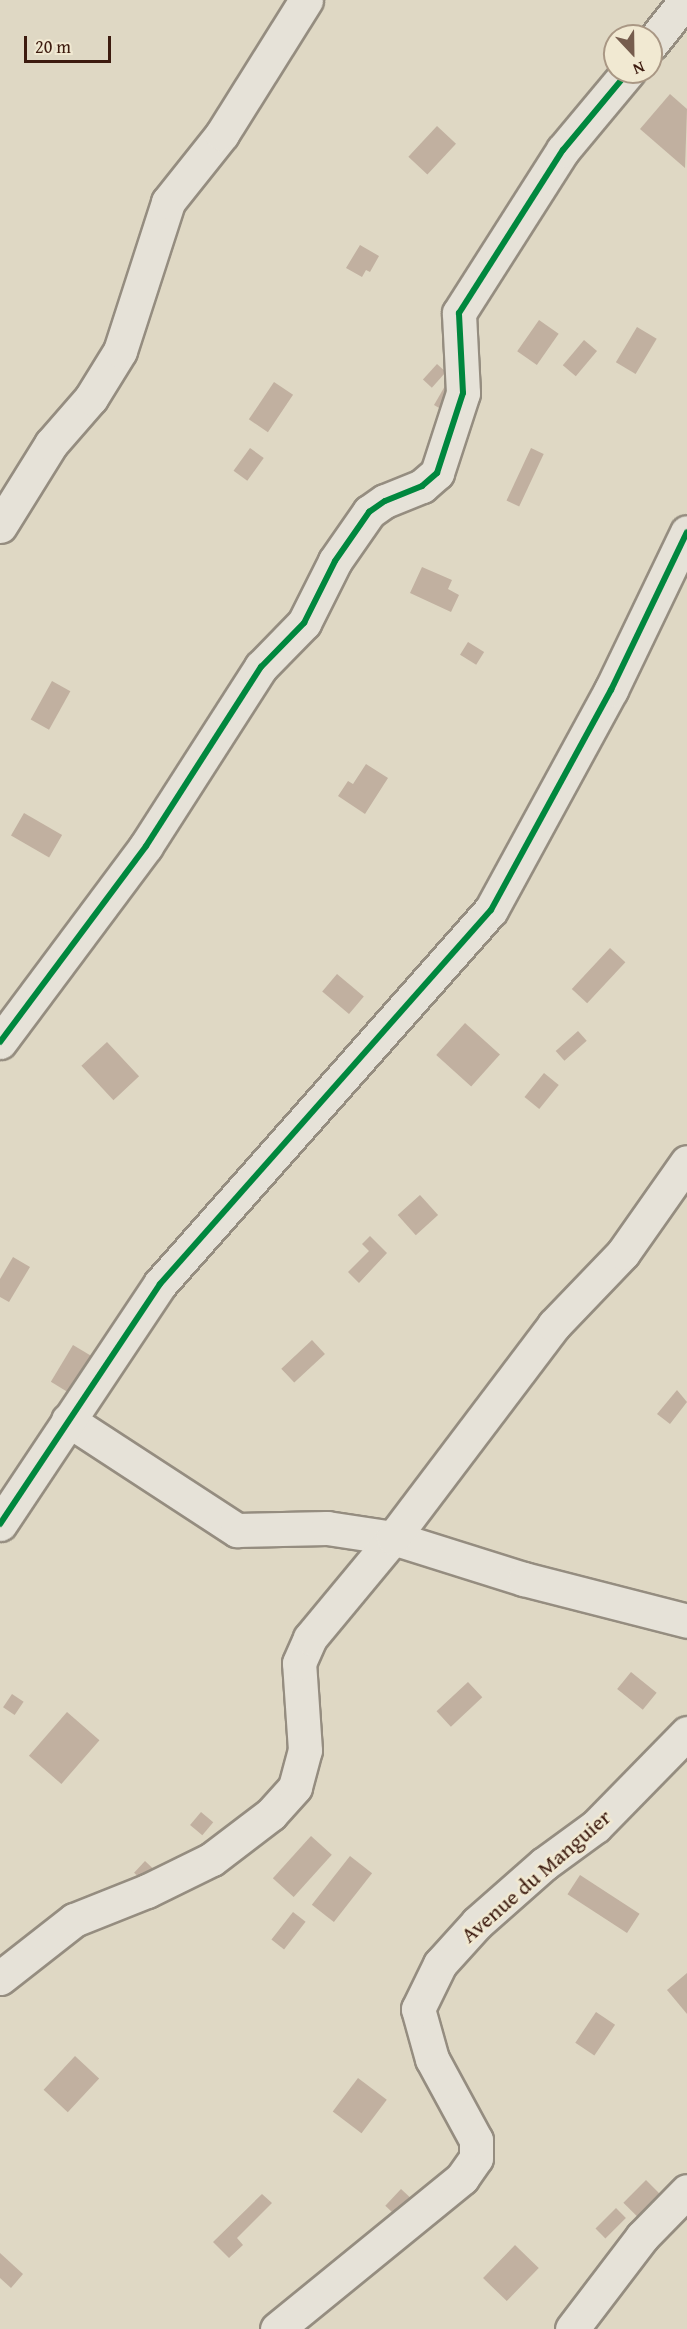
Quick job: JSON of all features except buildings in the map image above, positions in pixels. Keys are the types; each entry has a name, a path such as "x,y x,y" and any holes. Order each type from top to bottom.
{"street":[{"path":"0,526 51,444 91,398 120,351 168,202 222,134 306,0"},
{"path":"663,29 686,0"},
{"path":"0,1042 146,846 261,667 304,623 335,561 369,512 385,501 422,486 436,473 463,393 459,313 563,150 618,84"},
{"path":"0,1524 160,1284 491,910 611,690 687,532"},
{"path":"0,1978 74,1920 147,1891 212,1859 271,1814 295,1787 305,1750 299,1663 310,1638 393,1538 554,1325 623,1253 687,1162"},
{"path":"68,1420 237,1530 327,1528 393,1538 524,1579 687,1621"},
{"name":"Avenue du Manguier","path":"278,2329 462,2178 476,2158 476,2140 432,2059 418,2009 440,1964 477,1923 544,1864 596,1826 687,1732"},
{"path":"572,2329 642,2237 687,2191"}],"cycle path":[{"path":"0,1042 146,846 261,667 304,623 335,561 369,512 385,501 422,486 437,473 463,393 459,313 563,150 618,84"},
{"path":"0,1524 160,1284 491,910 611,690 687,532"}]}
